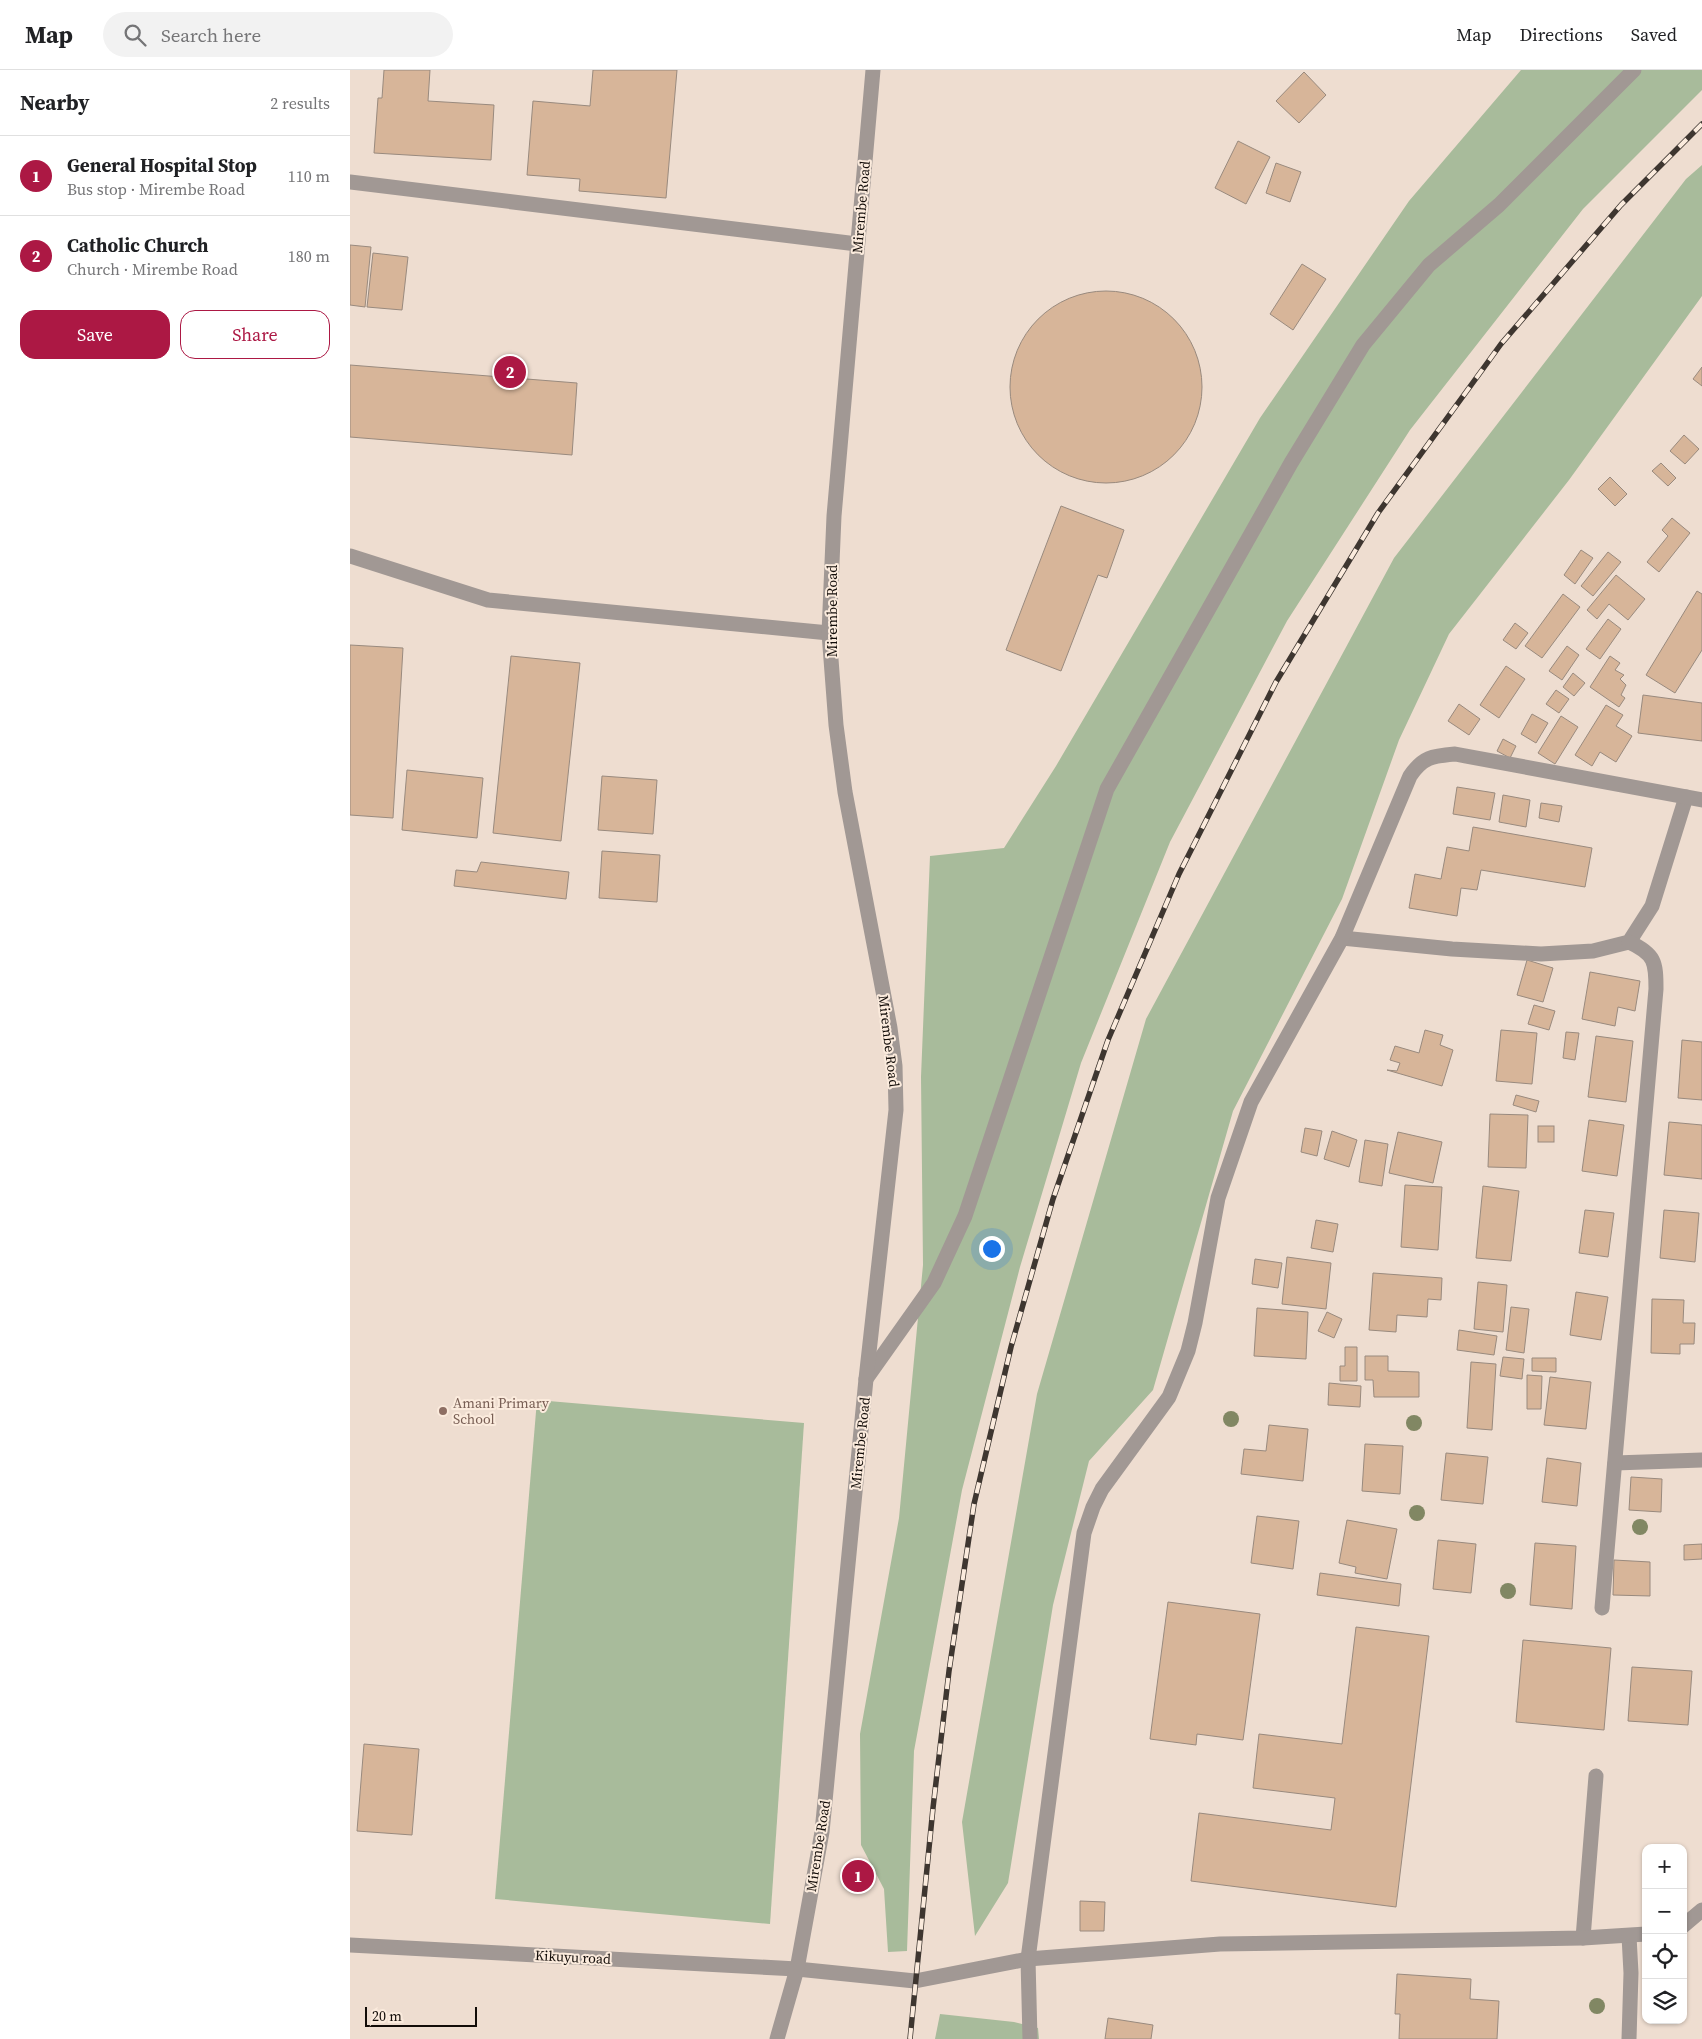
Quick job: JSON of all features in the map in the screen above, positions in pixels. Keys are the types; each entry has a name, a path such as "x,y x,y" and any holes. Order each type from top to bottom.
{"street":[{"name":"Mirembe Road","path":"777,2039 797,1969 822,1832 866,1379 896,1110 895,1066 890,1028 845,792 836,725 829,633 834,516 873,70"},
{"path":"866,1379 934,1283 965,1216 1107,789 1291,464 1363,345 1428,265 1499,205 1634,70"},
{"path":"350,182 858,244"},
{"path":"350,556 488,600 829,633"},
{"path":"1030,2039 1028,1958 1084,1533 1092,1507 1102,1489 1169,1397 1188,1351 1195,1323 1218,1198 1251,1102 1342,938 1410,776 1418,764 1428,758 1455,754 1702,800"},
{"path":"1629,942 1652,906 1686,797"},
{"path":"1342,938 1452,949 1541,954 1593,951 1629,942 1646,950 1656,967 1656,989 1602,1608"},
{"path":"1615,1463 1702,1460"},
{"path":"1583,1938 1596,1776"},
{"path":"1687,1923 1702,1910"},
{"name":"Kikuyu road","path":"350,1945 797,1969 915,1981 1028,1958 1220,1944 1583,1938 1642,1934"},
{"path":"1629,1936 1631,1973 1629,2039"}],"green space":[{"path":"1521,70 1702,70 1702,90 1583,209 1410,430 1287,621 1170,842 1081,1063 1020,1267 962,1490 914,1751 907,1951 888,1952 884,1889 861,1845 860,1734 899,1518 923,1265 921,1077 930,856 1004,848 1056,766 1260,418 1409,201"},
{"path":"1702,165 1702,296 1569,480 1449,634 1399,740 1342,899 1233,1111 1153,1390 1089,1461 1053,1605 1008,1883 975,1936 962,1822 1037,1394 1146,1019 1394,558 1686,179"},
{"path":"537,1400 804,1423 770,1924 495,1899"},
{"path":"940,2014 1014,2022 1038,2028 1039,2039 935,2039"}],"building":[{"path":"384,70 430,70 428,101 494,105 491,160 374,153 378,98 382,98"},
{"path":"593,70 677,70 666,198 579,191 580,179 527,175 533,101 590,106"},
{"path":"1304,72 1326,95 1299,123 1276,101"},
{"path":"1238,141 1270,157 1246,204 1215,188"},
{"path":"1276,163 1301,172 1290,202 1266,193"},
{"path":"350,245 371,247 365,307 350,305"},
{"path":"373,253 408,257 402,310 367,307"},
{"path":"1302,264 1326,279 1293,330 1270,314"},
{"path":"1097,291 1115,291 1143,298 1159,307 1174,319 1186,334 1195,350 1202,378 1202,396 1195,424 1186,440 1174,455 1159,467 1143,476 1115,483 1097,483 1078,479 1061,472 1045,461 1032,448 1021,432 1014,415 1010,396 1010,378 1014,359 1021,342 1032,326 1045,313 1061,302 1078,295"},
{"path":"350,365 577,383 572,455 350,437"},
{"path":"1702,367 1702,386 1693,379"},
{"path":"1684,435 1699,449 1685,464 1670,451"},
{"path":"1661,463 1676,478 1668,486 1652,471"},
{"path":"1610,477 1627,494 1615,506 1598,489"},
{"path":"1061,506 1124,530 1107,578 1098,575 1061,671 1006,650"},
{"path":"1672,518 1690,533 1659,572 1647,562 1668,536 1662,530"},
{"path":"1581,550 1593,558 1575,584 1564,575"},
{"path":"1608,552 1621,562 1593,596 1581,586"},
{"path":"1616,575 1645,599 1628,620 1609,604 1597,619 1587,610"},
{"path":"1697,591 1702,594 1702,650 1675,693 1646,675"},
{"path":"1563,594 1580,607 1542,658 1525,646"},
{"path":"1608,619 1621,629 1600,659 1586,649"},
{"path":"1515,623 1528,633 1516,649 1503,640"},
{"path":"350,645 403,648 393,818 350,815"},
{"path":"1567,646 1579,655 1562,680 1549,671"},
{"path":"511,656 580,663 561,841 493,833"},
{"path":"1610,656 1620,663 1615,670 1624,675 1620,679 1626,685 1621,695 1625,698 1619,707 1590,687"},
{"path":"1506,666 1525,679 1499,718 1480,705"},
{"path":"1573,673 1585,683 1574,696 1563,687"},
{"path":"1556,690 1569,699 1559,713 1546,704"},
{"path":"1643,695 1702,703 1702,741 1638,733"},
{"path":"1459,704 1480,719 1469,735 1448,721"},
{"path":"1606,705 1623,715 1616,726 1632,736 1616,762 1600,752 1592,766 1575,755"},
{"path":"1532,714 1548,723 1536,743 1521,734"},
{"path":"1561,716 1578,727 1555,764 1538,753"},
{"path":"1503,739 1516,746 1510,758 1497,751"},
{"path":"407,770 483,778 477,838 402,830"},
{"path":"602,776 657,780 653,834 598,830"},
{"path":"1457,787 1495,793 1490,820 1453,814"},
{"path":"1503,795 1530,800 1526,827 1499,822"},
{"path":"1541,803 1562,806 1559,822 1539,818"},
{"path":"1473,827 1592,848 1585,887 1481,870 1477,890 1461,888 1457,916 1409,908 1415,874 1441,879 1447,847 1469,851"},
{"path":"602,851 660,855 657,902 599,898"},
{"path":"481,862 569,872 566,899 454,886 456,870 477,872"},
{"path":"1527,960 1553,968 1543,1002 1517,995"},
{"path":"1590,972 1640,981 1635,1011 1618,1007 1615,1026 1582,1019"},
{"path":"1534,1005 1555,1011 1549,1030 1528,1024"},
{"path":"1425,1030 1443,1035 1440,1045 1453,1050 1442,1086 1387,1070 1397,1071 1400,1063 1390,1060 1395,1046 1419,1053"},
{"path":"1501,1030 1537,1033 1532,1084 1496,1081"},
{"path":"1566,1032 1579,1033 1575,1060 1563,1058"},
{"path":"1596,1036 1633,1041 1626,1102 1588,1097"},
{"path":"1682,1040 1702,1042 1702,1100 1678,1098"},
{"path":"1516,1095 1539,1101 1536,1112 1513,1105"},
{"path":"1490,1114 1528,1115 1526,1168 1488,1167"},
{"path":"1589,1120 1624,1125 1617,1176 1582,1171"},
{"path":"1669,1122 1702,1125 1702,1179 1664,1175"},
{"path":"1538,1126 1554,1126 1554,1142 1538,1142"},
{"path":"1305,1128 1322,1131 1317,1156 1301,1152"},
{"path":"1332,1131 1357,1140 1349,1167 1324,1159"},
{"path":"1398,1132 1442,1142 1433,1183 1389,1173"},
{"path":"1365,1140 1388,1144 1382,1186 1359,1182"},
{"path":"1405,1185 1442,1187 1438,1250 1401,1247"},
{"path":"1483,1186 1519,1191 1511,1261 1476,1258"},
{"path":"1585,1210 1614,1213 1608,1257 1579,1253"},
{"path":"1664,1210 1699,1213 1695,1262 1660,1258"},
{"path":"1316,1220 1338,1224 1333,1252 1311,1248"},
{"path":"1287,1257 1331,1263 1326,1309 1282,1304"},
{"path":"1255,1259 1282,1263 1278,1288 1252,1284"},
{"path":"1373,1273 1442,1278 1441,1300 1428,1299 1427,1317 1397,1315 1396,1332 1369,1330"},
{"path":"1478,1282 1507,1285 1503,1332 1474,1329"},
{"path":"1576,1292 1608,1297 1601,1340 1570,1335"},
{"path":"1652,1299 1684,1300 1683,1323 1695,1323 1694,1344 1680,1344 1680,1354 1651,1353"},
{"path":"1511,1307 1529,1309 1524,1353 1506,1350"},
{"path":"1257,1308 1308,1312 1306,1359 1254,1356"},
{"path":"1327,1312 1342,1319 1334,1338 1318,1331"},
{"path":"1459,1330 1497,1336 1494,1355 1457,1350"},
{"path":"1345,1347 1357,1347 1357,1381 1340,1381 1340,1366 1345,1366"},
{"path":"1365,1356 1388,1356 1388,1371 1419,1372 1419,1397 1374,1397 1373,1380 1365,1380"},
{"path":"1503,1357 1524,1359 1522,1379 1500,1376"},
{"path":"1532,1358 1556,1358 1556,1372 1532,1371"},
{"path":"1471,1362 1496,1364 1492,1430 1467,1428"},
{"path":"1527,1375 1542,1376 1541,1409 1527,1409"},
{"path":"1550,1377 1591,1382 1586,1429 1544,1425"},
{"path":"1329,1383 1361,1386 1360,1407 1328,1405"},
{"path":"1269,1425 1308,1429 1303,1481 1241,1474 1244,1449 1266,1451"},
{"path":"1365,1444 1403,1446 1400,1494 1362,1491"},
{"path":"1446,1453 1488,1457 1483,1504 1441,1500"},
{"path":"1547,1458 1581,1463 1577,1506 1542,1502"},
{"path":"1631,1477 1662,1479 1661,1512 1629,1510"},
{"path":"1257,1516 1299,1521 1293,1569 1251,1563"},
{"path":"1347,1520 1397,1529 1387,1579 1355,1573 1356,1567 1339,1563"},
{"path":"1438,1540 1476,1544 1471,1593 1433,1589"},
{"path":"1535,1543 1576,1546 1572,1609 1530,1605"},
{"path":"1702,1544 1702,1559 1684,1560 1684,1545"},
{"path":"1614,1560 1650,1562 1650,1596 1613,1595"},
{"path":"1320,1573 1401,1584 1399,1606 1317,1595"},
{"path":"1168,1602 1260,1614 1243,1740 1197,1734 1196,1745 1150,1739"},
{"path":"1356,1627 1429,1636 1396,1907 1191,1881 1199,1813 1331,1830 1335,1798 1253,1788 1259,1734 1342,1744"},
{"path":"1523,1640 1611,1648 1604,1730 1516,1722"},
{"path":"1632,1667 1692,1671 1688,1725 1628,1721"},
{"path":"364,1744 419,1749 412,1835 357,1831"},
{"path":"1080,1901 1105,1902 1104,1931 1080,1931"},
{"path":"1397,1974 1471,1979 1470,1999 1499,2001 1497,2039 1399,2039 1400,2014 1395,2014"},
{"path":"1108,2018 1153,2025 1151,2039 1105,2039"}],"railway":[{"path":"910,2039 949,1671 974,1504 1011,1347 1053,1199 1108,1040 1179,874 1276,682 1378,513 1501,344 1621,205 1702,124"}],"place":[{"name":"Catholic Church","path":"510,372"},
{"name":"Amani Primary School","path":"443,1411"},
{"name":"General Hospital Stop","path":"858,1876"}]}
